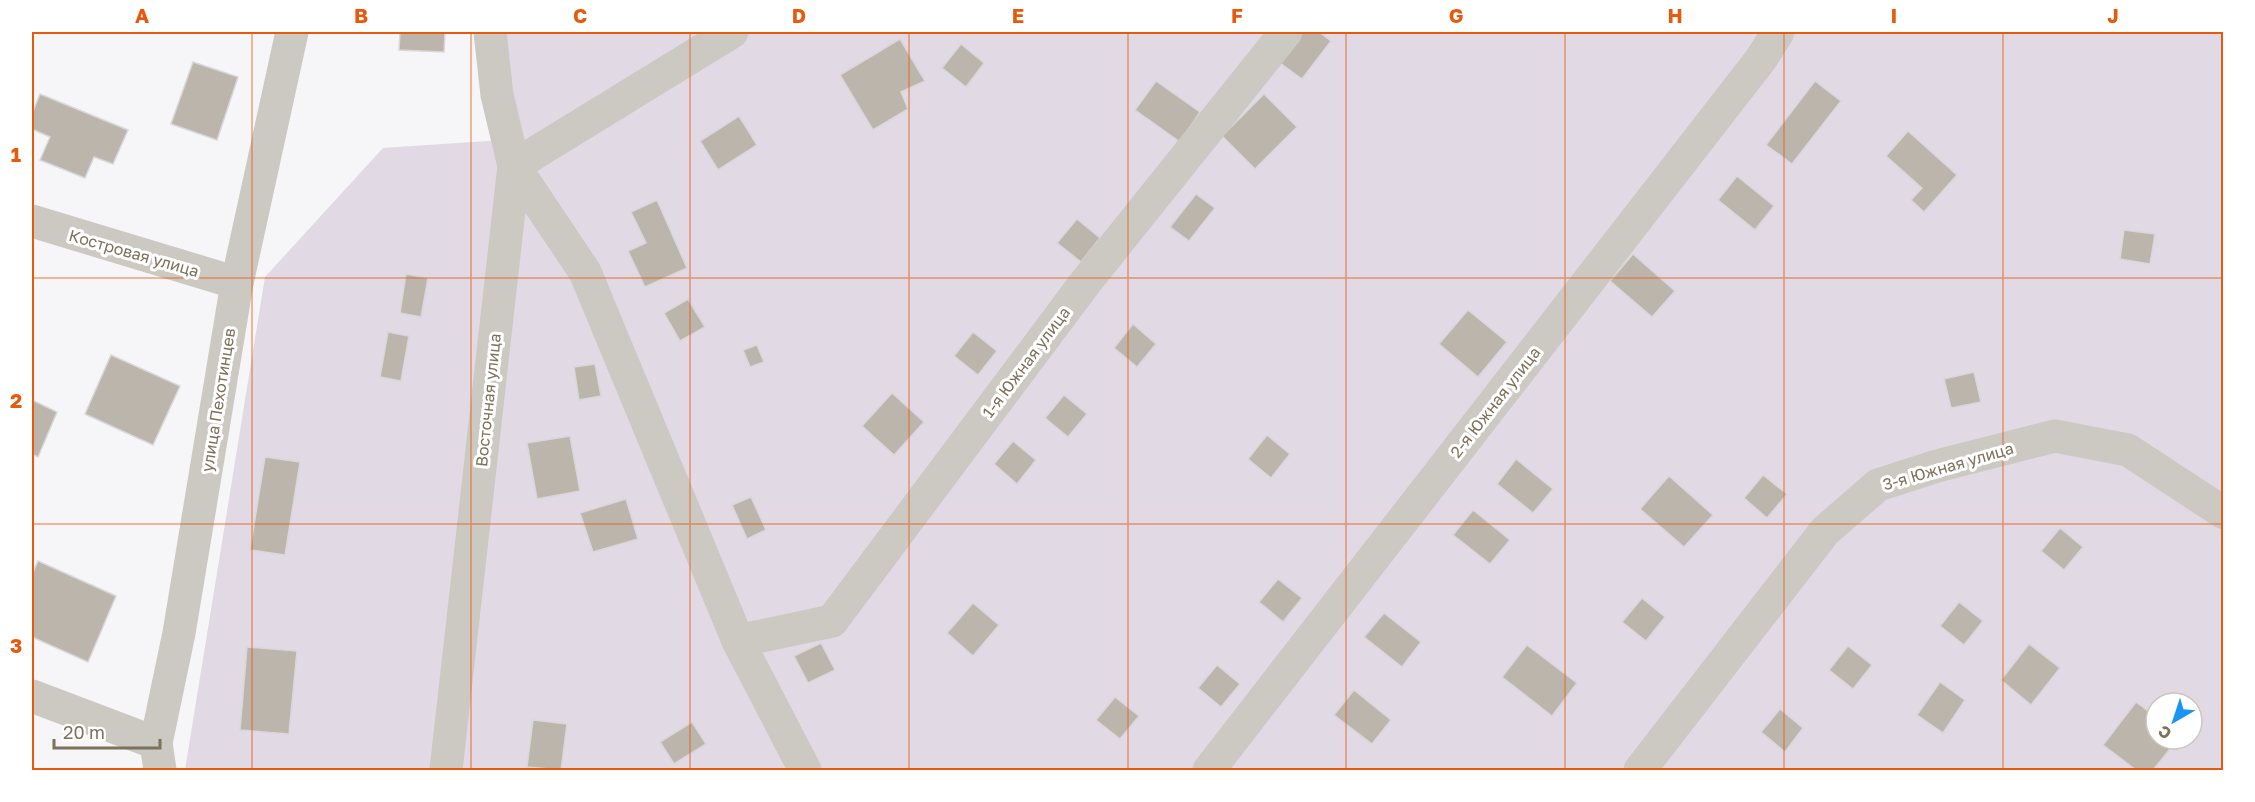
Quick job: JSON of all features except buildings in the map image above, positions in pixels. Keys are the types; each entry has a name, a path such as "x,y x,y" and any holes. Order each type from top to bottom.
{"street":[{"name":"улица Пехотинцев","path":"158,757 237,283 292,32"},
{"name":"Восточная улица","path":"446,771 514,166 497,95 490,32"},
{"path":"732,32 514,166 585,272 738,641 805,771"},
{"name":"1-я Южная улица","path":"738,641 832,621 1084,283 1286,32"},
{"name":"2-я Южная улица","path":"1209,771 1761,59 1778,32"},
{"name":"Костровая улица","path":"32,221 237,283"},
{"name":"3-я Южная улица","path":"1640,771 1825,531 1878,486 1937,466 2055,436 2128,450 2223,513"},
{"path":"32,696 158,757"}],"shaded area":[{"path":"502,32 2223,32 2223,770 185,770 265,277 383,148 519,139"}]}
